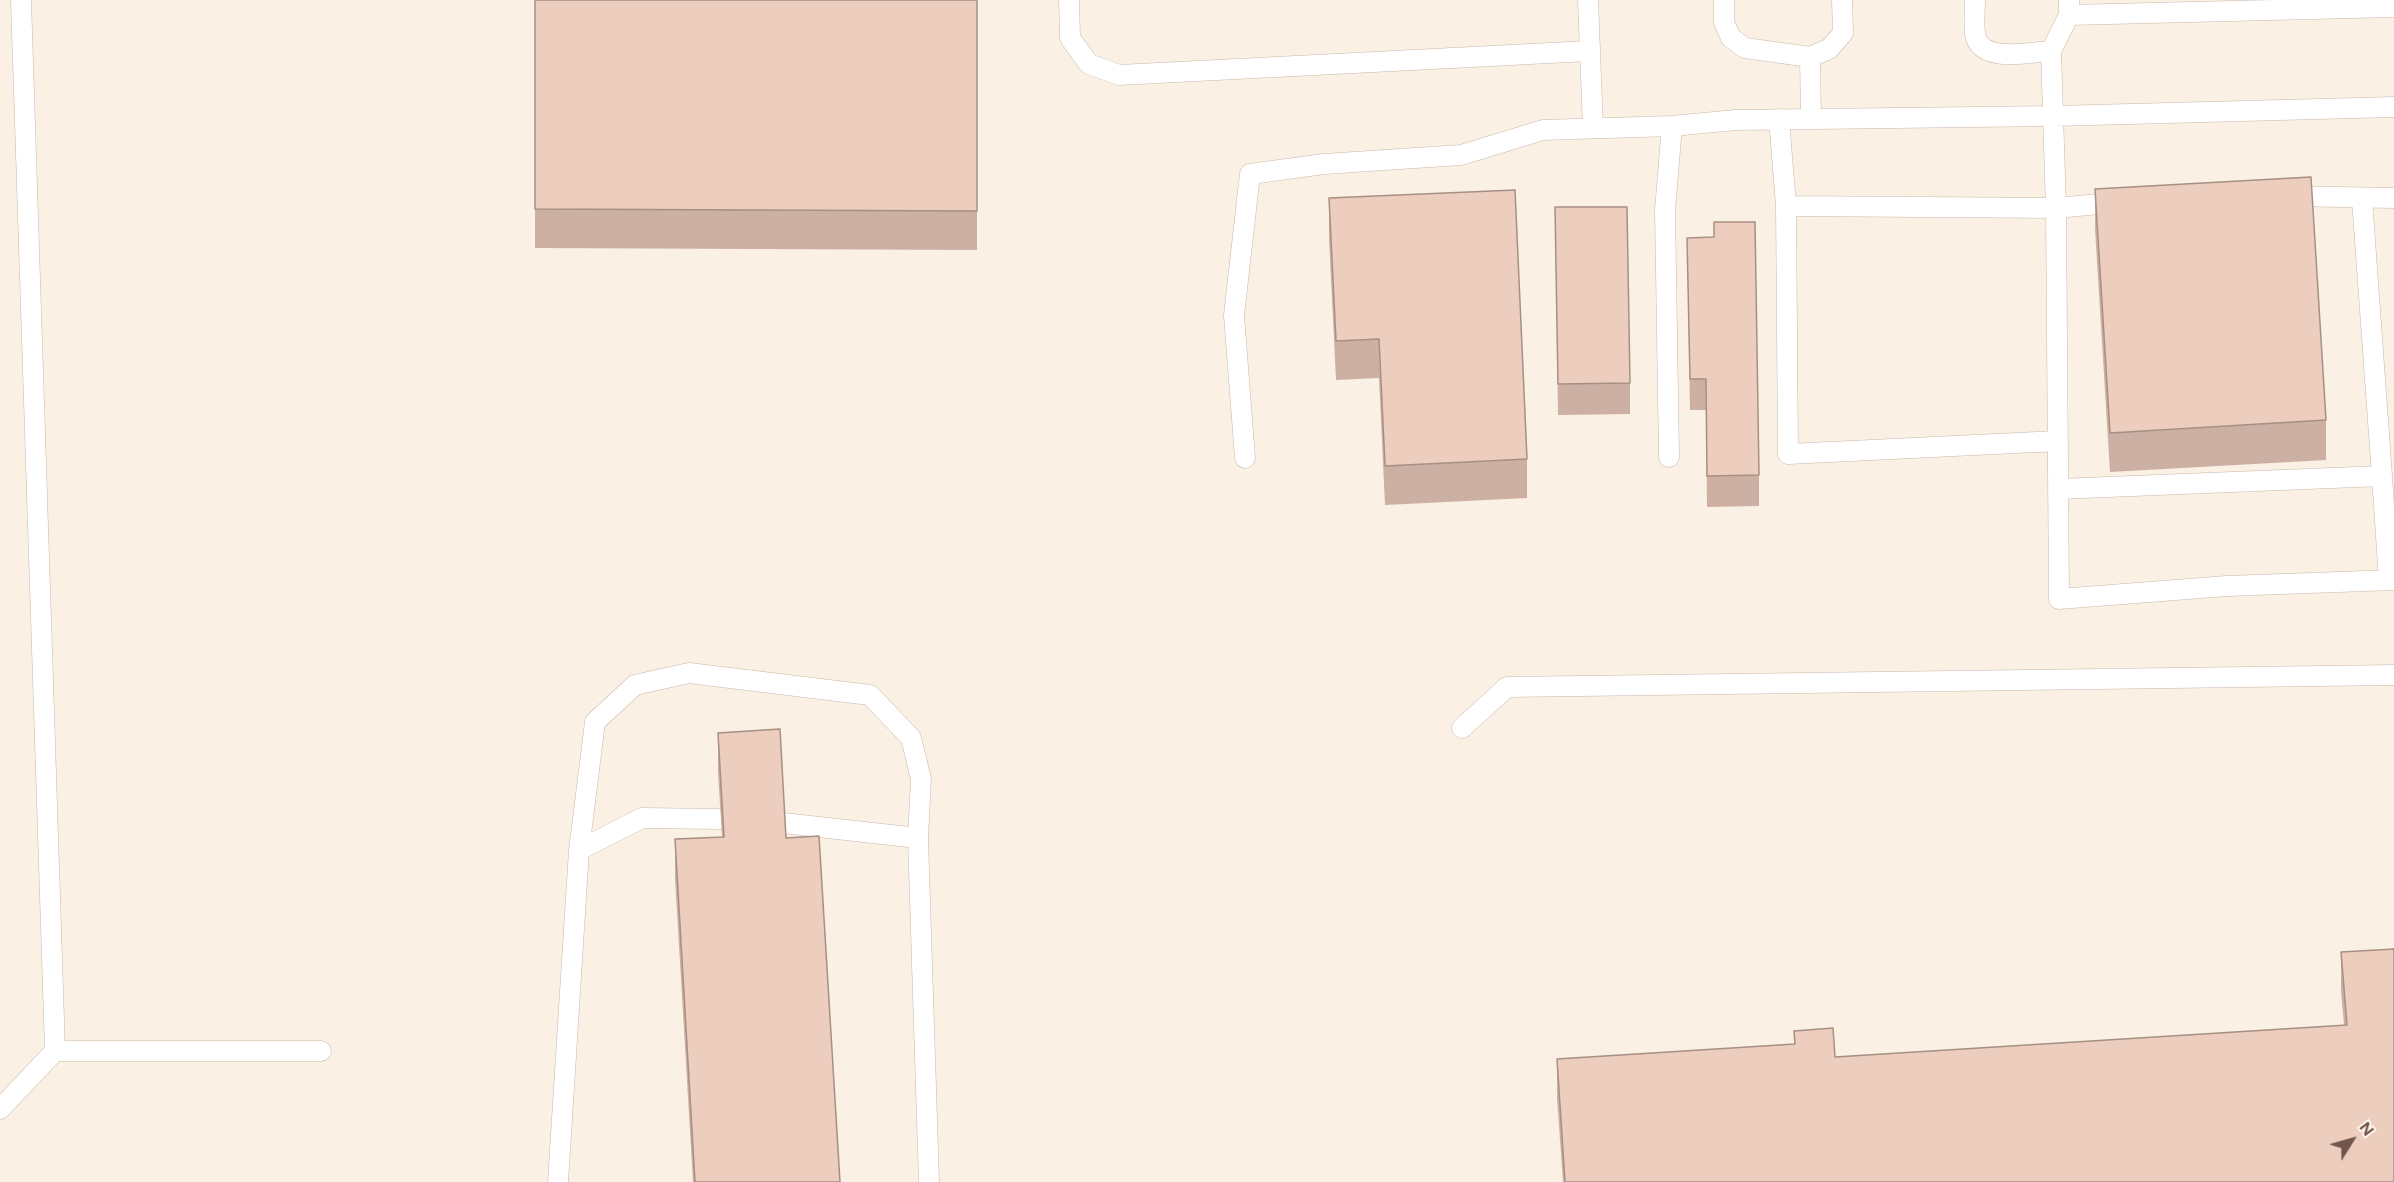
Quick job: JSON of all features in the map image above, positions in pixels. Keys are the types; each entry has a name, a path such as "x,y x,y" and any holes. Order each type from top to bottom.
{"lane":[{"path":"0,1109 56,1051 21,0"},
{"path":"1069,0 1070,38 1089,64 1119,75 1589,51"},
{"path":"1588,0 1593,128"},
{"path":"1724,0 1724,22 1731,38 1744,48 1810,57 1829,49 1843,33 1842,0"},
{"path":"1975,0 1976,38 1985,50 1999,54 2050,51"},
{"path":"2362,199 2382,476 2392,580 2227,586 2059,599 2056,208 2050,51 2069,7 2394,7"},
{"path":"1810,57 1811,119"},
{"path":"1245,458 1234,315 1250,174 1324,164 1461,154 1543,129 1672,126 1736,120 2054,116 2394,107"},
{"path":"1779,119 1786,206 1788,454 2058,441"},
{"path":"1670,458 1665,210 1672,126"},
{"path":"2271,195 2394,198"},
{"path":"1786,206 2056,208 2135,201"},
{"path":"2058,489 2382,476"},
{"path":"558,1182 579,850 595,722 635,685 689,673 870,695 911,738 921,779 918,838 929,1182"},
{"path":"1462,728 1507,687 2394,675"},
{"path":"579,850 642,818 721,819"},
{"path":"783,823 918,838"},
{"path":"56,1051 321,1051"}],"building":[{"path":"535,0 977,0 977,211 535,209"},
{"path":"2311,177 2326,420 2110,433 2095,189"},
{"path":"1515,190 1527,459 1385,466 1379,339 1336,341 1329,198"},
{"path":"1555,207 1627,207 1630,383 1558,384"},
{"path":"1714,222 1755,222 1759,475 1707,476 1706,379 1690,379 1687,238 1714,237"},
{"path":"780,729 786,838 819,836 840,1182 695,1182 675,839 724,837 718,733"},
{"path":"2394,949 2394,1182 1565,1182 1557,1059 1795,1044 1794,1031 1833,1028 1835,1057 2347,1025 2341,952"}]}
